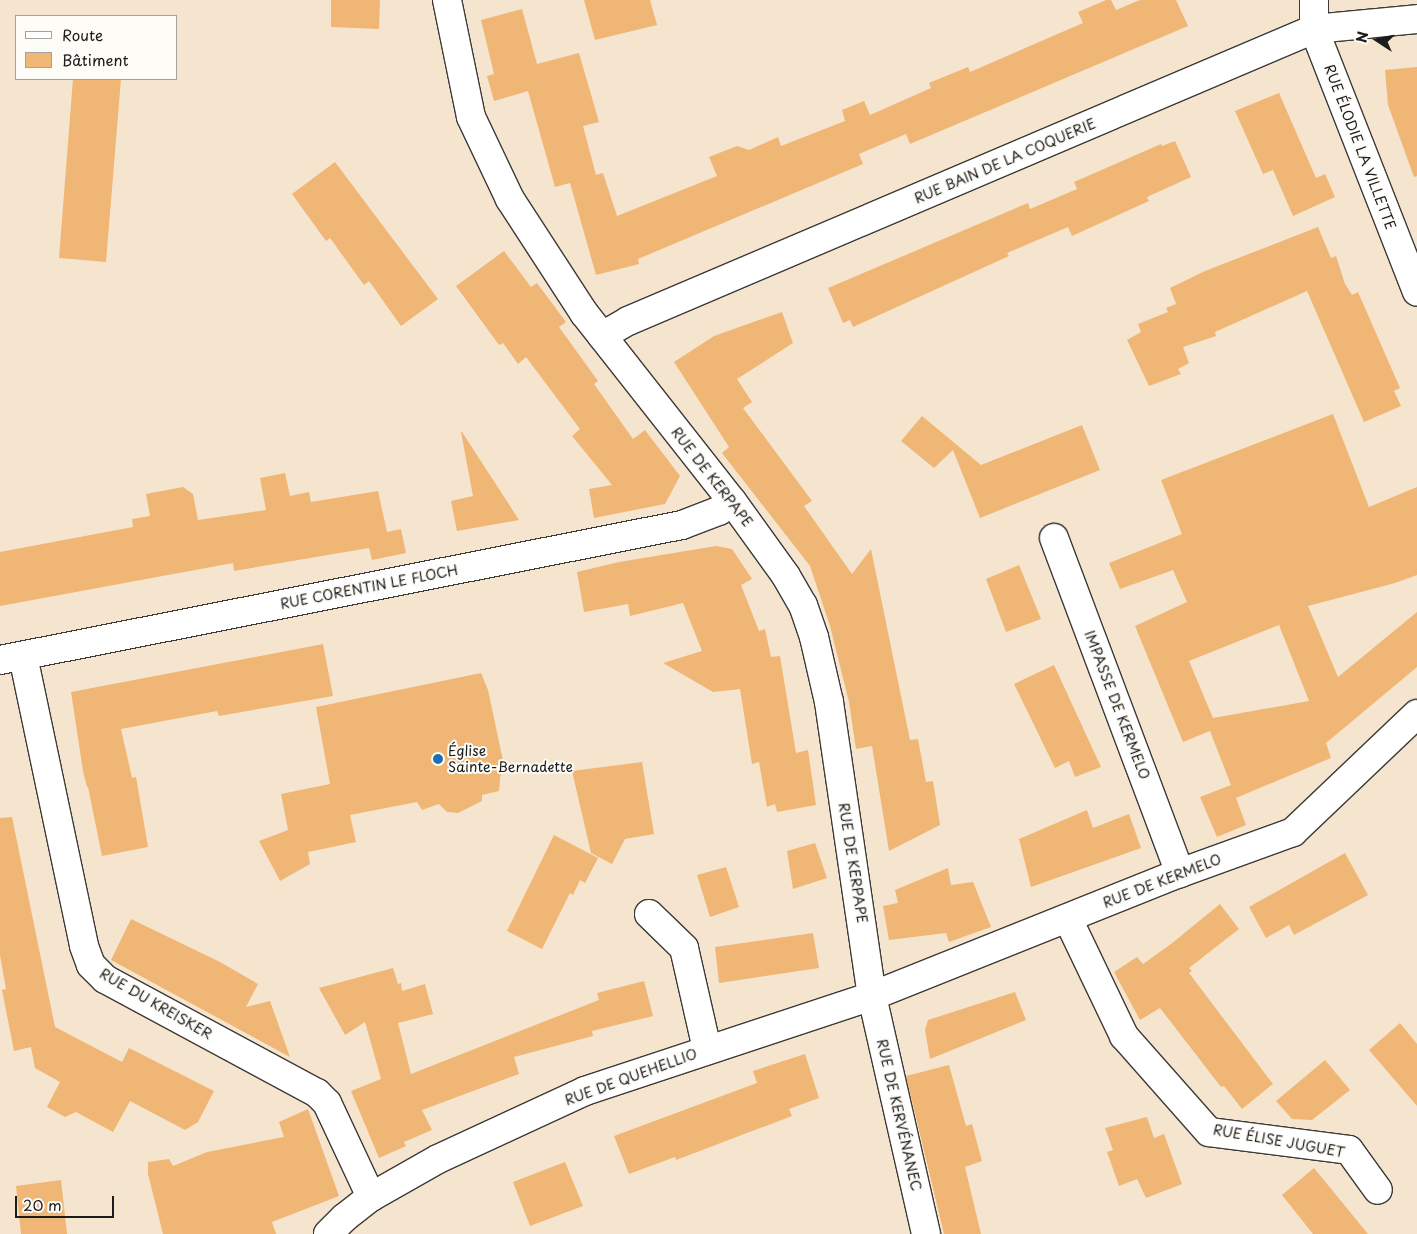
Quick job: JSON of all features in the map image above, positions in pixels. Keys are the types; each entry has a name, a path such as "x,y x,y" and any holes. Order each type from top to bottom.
{"street":[{"name":"RUE DE KERPAPE","path":"447,0 471,117 510,199 584,313 732,500 786,576 802,605 814,637 829,702 872,996"},
{"name":"RUE ÉLODIE LA VILLETTE","path":"1314,0 1314,29 1417,292"},
{"name":"RUE BAIN DE LA COQUERIE","path":"602,336 628,322 1314,29 1417,19"},
{"name":"RUE CORENTIN LE FLOCH","path":"12,658 682,525 719,511 732,500"},
{"name":"IMPASSE DE KERMELO","path":"1054,538 1180,873"},
{"name":"RUE DU KREISKER","path":"12,658 85,952 91,965 105,979 317,1093 327,1103 371,1197"},
{"name":"RUE DE KERMELO","path":"872,996 1180,873 1293,832 1417,714"},
{"path":"649,914 684,948 707,1049"},
{"name":"RUE ÉLISE JUGUET","path":"1068,919 1124,1036 1209,1132 1349,1150 1378,1190"},
{"name":"RUE DE QUEHELLIO","path":"328,1234 344,1218 371,1197 438,1159 585,1091 707,1049 872,996"},
{"name":"RUE DE KERVÉNANEC","path":"872,996 926,1234"}],"building":[{"path":"331,0 380,0 379,29 331,27"},
{"path":"584,0 650,0 657,25 595,40"},
{"path":"1106,0 1111,0 1116,10 1140,0 1176,0 1188,26 910,144 906,134 859,154 863,164 638,259 639,264 596,275 570,183 555,187 528,91 494,101 487,76 494,74 481,20 522,9 537,64 579,53 599,122 583,126 596,175 603,173 617,216 717,176 709,157 737,146 749,150 778,137 781,146 845,121 842,110 864,101 870,115 931,88 929,83 968,67 970,72 1083,23 1078,12"},
{"path":"1417,67 1417,176 1414,177 1388,105 1385,70"},
{"path":"73,80 121,80 106,262 59,258"},
{"path":"1279,93 1316,178 1325,174 1335,197 1293,216 1273,170 1263,174 1235,111"},
{"path":"1175,141 1191,177 1147,197 1149,201 1072,236 1068,227 1007,253 1009,256 853,327 850,320 843,323 828,288 1028,203 1030,209 1077,189 1074,182 1161,144 1162,146"},
{"path":"335,162 438,299 401,326 369,281 364,285 330,238 326,241 292,194"},
{"path":"1318,227 1331,258 1336,256 1345,284 1352,295 1358,292 1400,388 1394,391 1401,406 1364,422 1307,291 1215,332 1216,336 1183,347 1189,363 1178,369 1181,374 1149,386 1127,340 1141,332 1138,324 1168,312 1166,308 1176,304 1170,288 1205,271"},
{"path":"504,251 531,287 537,283 566,322 559,327 598,381 594,384 633,439 645,430 680,476 665,504 594,518 589,489 612,485 572,436 580,429 526,357 518,364 503,343 499,345 456,286"},
{"path":"782,312 793,343 737,379 752,402 743,408 812,501 804,506 852,574 871,549 910,740 918,739 926,782 933,781 940,825 889,851 872,746 856,749 849,702 830,626 810,566 722,453 729,447 674,362 714,336"},
{"path":"1333,414 1369,507 1417,487 1417,575 1395,583 1308,606 1338,677 1417,612 1417,667 1326,743 1331,758 1236,798 1246,825 1217,837 1200,797 1231,785 1210,731 1183,742 1135,626 1187,602 1173,570 1120,589 1109,563 1182,534 1161,480","holes":["1279,625 1309,701 1213,718 1189,661"]},
{"path":"922,416 981,465 1082,425 1100,470 980,518 953,450 934,468 901,441"},
{"path":"461,432 519,520 457,531 451,501 473,496"},
{"path":"285,473 290,496 309,492 311,502 378,491 387,532 401,529 406,553 372,560 369,548 234,571 233,563 0,606 0,552 133,527 132,519 150,516 146,494 183,487 193,494 198,520 266,510 260,478"},
{"path":"716,546 732,549 752,579 741,585 759,631 765,629 771,657 780,656 796,753 808,750 816,805 777,812 775,804 767,807 759,762 752,764 740,689 713,692 663,663 702,651 683,603 630,616 628,604 584,612 577,572 619,562"},
{"path":"1019,565 1041,619 1006,632 986,579"},
{"path":"323,644 333,696 219,716 217,711 121,729 132,778 136,777 148,847 102,856 83,771 71,692"},
{"path":"1054,665 1101,767 1075,777 1069,761 1055,768 1014,684"},
{"path":"481,673 488,690 505,770 501,770 499,791 482,795 482,801 458,813 447,812 439,804 422,810 417,802 350,815 356,842 308,852 310,864 280,881 259,841 288,830 281,794 330,784 316,707"},
{"path":"642,762 654,834 625,839 612,864 591,853 572,771"},
{"path":"1087,810 1093,828 1129,814 1141,848 1031,887 1019,839"},
{"path":"12,817 55,1027 122,1062 129,1048 214,1091 198,1122 185,1130 130,1101 113,1132 76,1112 65,1117 47,1107 60,1082 35,1068 31,1047 14,1051 2,990 6,989 0,955 0,818"},
{"path":"554,835 598,858 585,883 580,880 573,895 570,893 542,949 507,931"},
{"path":"815,843 827,878 793,889 787,851"},
{"path":"1345,853 1368,895 1294,935 1289,925 1266,938 1249,907"},
{"path":"726,867 739,907 710,917 697,875"},
{"path":"948,868 951,885 973,882 991,927 949,942 946,933 889,940 883,906 898,903 895,890"},
{"path":"1220,904 1239,929 1189,968 1192,971 1189,973 1273,1084 1242,1109 1224,1086 1221,1087 1160,1008 1140,1020 1114,972 1137,957 1143,964"},
{"path":"131,919 220,962 258,984 246,1007 270,1001 290,1057 111,960"},
{"path":"813,933 819,968 719,983 715,947"},
{"path":"393,968 398,984 401,983 402,991 425,984 433,1014 398,1023 411,1074 599,1000 597,993 644,981 653,1016 592,1031 593,1036 514,1057 519,1074 422,1110 432,1130 404,1142 406,1146 379,1158 351,1091 381,1079 365,1022 345,1035 319,988"},
{"path":"1015,992 1026,1020 930,1059 925,1030 928,1020"},
{"path":"1400,1023 1417,1044 1417,1106 1369,1050"},
{"path":"805,1054 819,1098 789,1109 792,1116 676,1160 675,1157 629,1174 614,1136 757,1083 753,1071"},
{"path":"1325,1060 1350,1090 1312,1120 1292,1119 1276,1101"},
{"path":"949,1065 966,1126 972,1124 982,1161 965,1167 981,1234 944,1234 906,1076"},
{"path":"308,1109 339,1196 272,1222 276,1234 163,1234 148,1174 148,1162 169,1159 173,1166 207,1152 284,1137 279,1122"},
{"path":"1147,1117 1154,1138 1164,1134 1182,1184 1146,1198 1137,1179 1119,1186 1107,1152 1113,1150 1105,1128"},
{"path":"565,1162 583,1206 530,1226 513,1182"},
{"path":"1314,1168 1368,1234 1313,1234 1282,1195"},
{"path":"61,1180 67,1234 21,1234 16,1186"}],"place":[{"name":"Église Sainte-Bernadette","path":"438,759"}]}
